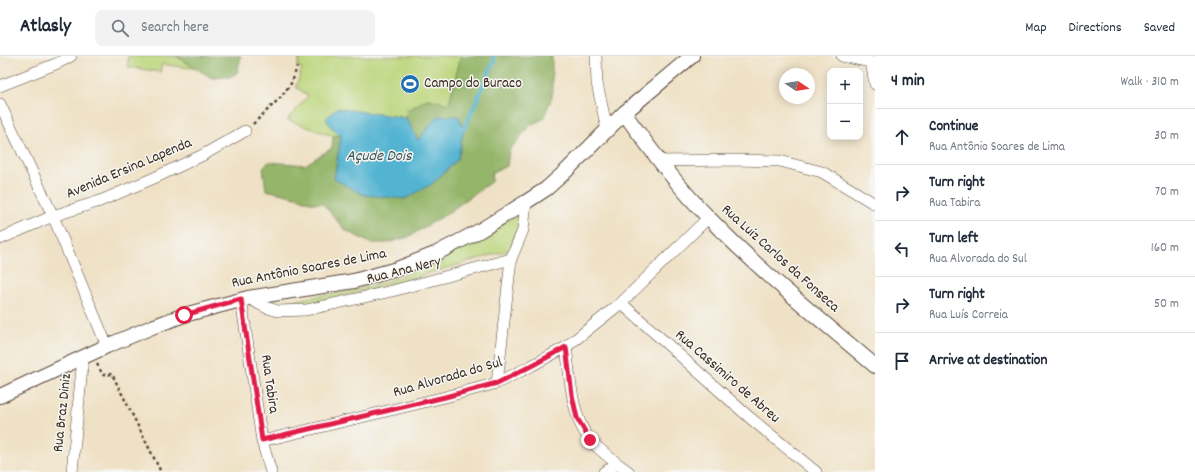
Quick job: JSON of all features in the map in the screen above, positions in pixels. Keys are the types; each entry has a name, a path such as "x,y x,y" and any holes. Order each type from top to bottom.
{"street":[{"path":"0,86 72,56"},
{"path":"596,56 597,83 607,130"},
{"name":"Rua Antônio Soares de Lima","path":"0,396 83,364 107,346 184,315 244,298 354,281 397,269 441,250 479,231 546,189 624,113 692,56"},
{"path":"842,56 871,62 875,84"},
{"path":"0,104 53,216 107,346"},
{"name":"Rua Luiz Carlos da Fonseca","path":"624,113 659,161 708,218 754,263 875,366"},
{"name":"Avenida Ersina Lapenda","path":"0,239 53,216 100,201 154,178 203,155 245,131"},
{"path":"659,161 780,161 822,172 875,204"},
{"path":"497,383 511,259 523,230 526,202"},
{"name":"Rua Alvorada do Sul","path":"262,440 445,397 497,383 566,347 621,303 708,218"},
{"name":"Rua Ana Nery","path":"244,298 265,307 278,310 306,310 392,291 511,259"},
{"name":"Rua Tabira","path":"244,298 262,440 272,472"},
{"name":"Rua Cassimiro de Abreu","path":"621,303 749,417 816,472"},
{"path":"566,347 572,395 577,418 590,440 629,472"},
{"name":"Rua Braz Diniz","path":"72,472 83,364"},
{"path":"604,472 618,464"}],"path":[{"path":"245,131 260,119 281,97 292,82 297,67"},
{"path":"83,364 96,362 102,375 112,374 161,472"}],"green space":[{"path":"128,56 176,56 196,69 162,64 160,72 128,67"},
{"path":"176,56 241,56 237,73 229,77 212,78"},
{"path":"300,56 461,56 449,104 428,99 407,110 406,118 336,108 332,128 341,135 333,136 287,120 308,96 296,87 302,68 297,67"},
{"path":"461,56 552,56 552,97 543,119 530,125 509,151 507,166 491,173 492,181 445,215 408,237 386,243 370,243 345,230 322,203 312,203 300,198 266,190 263,167 269,162 305,165 332,148 333,136 341,135 405,199 438,116 418,140 406,118 407,110 428,99 449,104"},
{"path":"523,211 521,222 509,250 378,288 299,306 289,305 289,301 380,284 436,263"}],"water":[{"name":"Açude Dois","path":"336,108 406,118 418,140 438,116 459,116 464,129 458,159 432,184 405,199 364,195 334,179 341,136 332,128 326,119"}],"waterway":[{"path":"464,129 494,61 494,56"}],"place":[{"name":"Campo do Buraco","path":"410,84"}],"route":[{"path":"184,315 241,299 262,440 445,397 497,383 566,347 572,395 577,418 590,440"}]}
